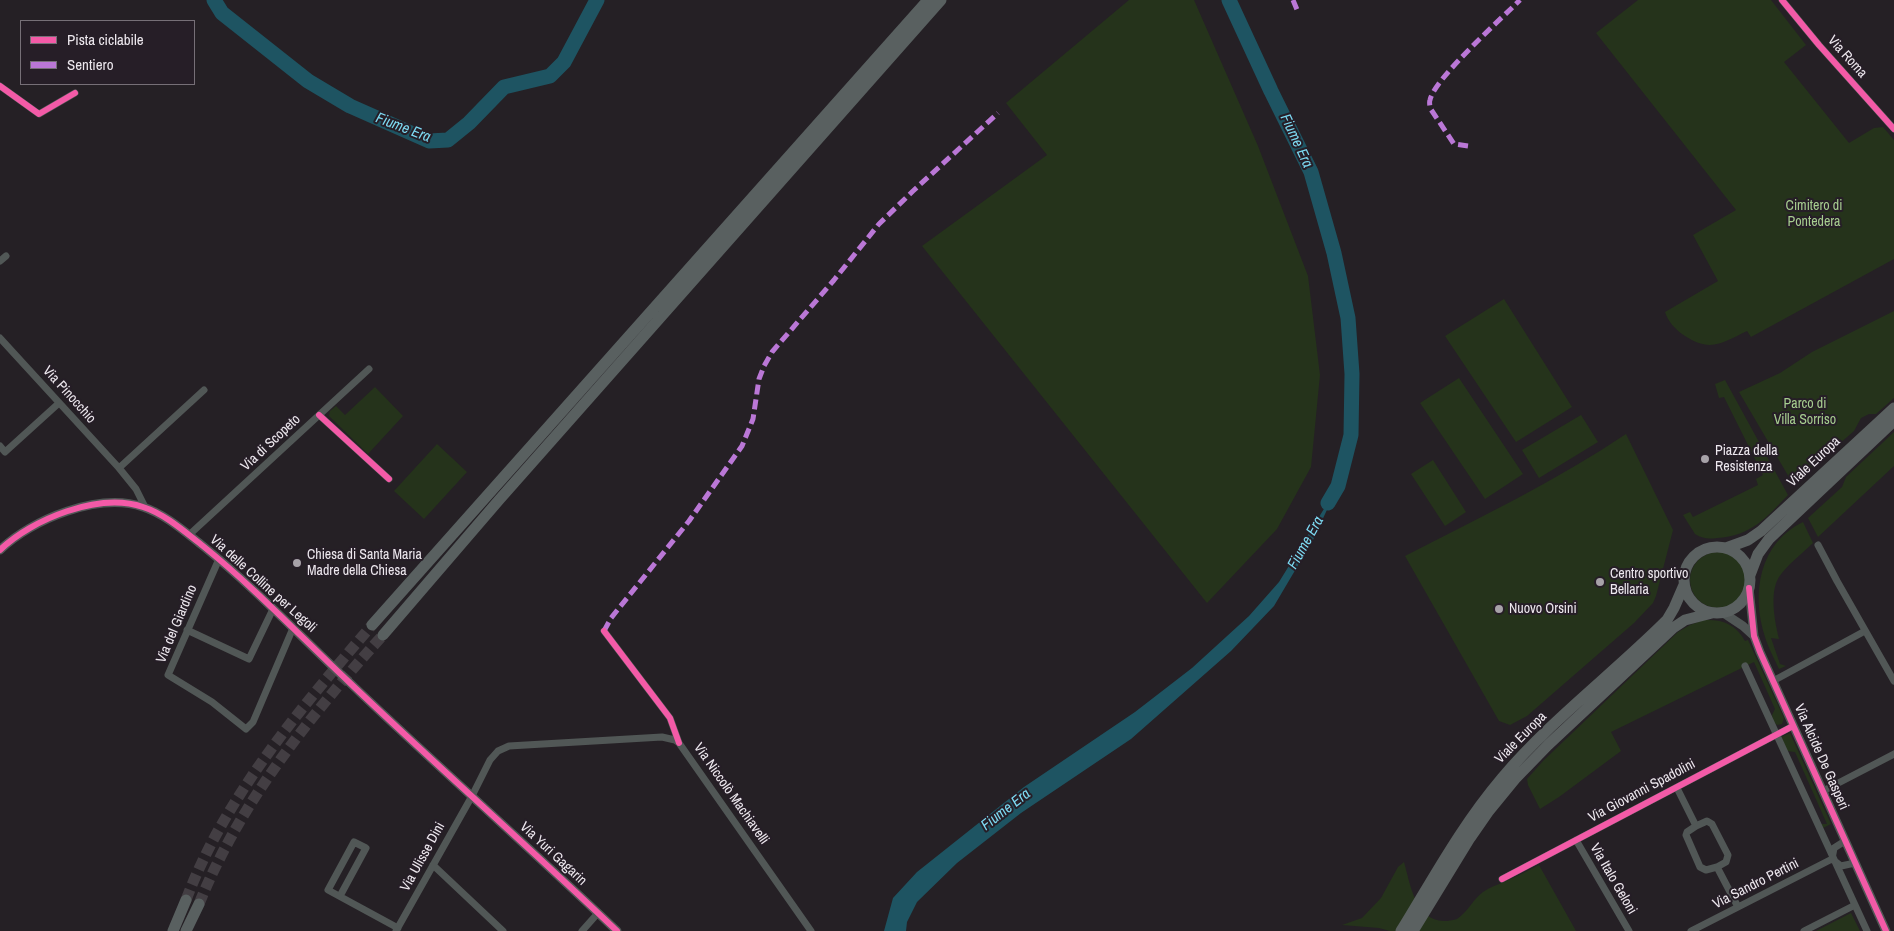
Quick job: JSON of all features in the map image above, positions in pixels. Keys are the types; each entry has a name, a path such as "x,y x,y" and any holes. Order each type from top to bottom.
{"highway":[{"path":"372,625 928,0"},
{"path":"383,635 518,478 941,0"},
{"path":"173,931 186,900"},
{"path":"186,931 199,904"}],"main road":[{"name":"Viale Europa","path":"1413,931 1436,884 1474,815 1502,778 1535,743 1667,620 1677,603 1684,586 1685,571 1693,557 1708,548 1726,548 1758,535 1894,408"},
{"name":"Viale Europa","path":"1401,931 1488,812 1537,756 1673,628 1685,620 1739,604 1749,588 1750,575 1758,554 1769,539 1894,422"},
{"path":"1726,548 1742,558 1750,575"},
{"path":"1684,586 1694,604 1704,610 1717,612"}],"street":[{"name":"Via Roma","path":"1782,0 1819,45 1894,129"},
{"path":"0,86 39,114 75,93"},
{"name":"Via Pinocchio","path":"0,338 119,468 136,490 144,507"},
{"name":"Via di Scopeto","path":"189,535 369,369"},
{"path":"119,468 204,390"},
{"path":"0,446 5,452 59,403"},
{"path":"319,415 389,479"},
{"name":"Via delle Colline per Legoli","path":"0,550 31,526 55,516 84,508 123,503 144,507 159,514 219,559 472,796"},
{"path":"1818,545 1894,681"},
{"name":"Via del Giardino","path":"219,559 168,675 212,702 246,729 254,722 293,628"},
{"name":"Via Alcide De Gasperi","path":"1749,588 1754,636 1886,931"},
{"path":"188,630 248,659 273,609"},
{"name":"Via Alcide De Gasperi","path":"1717,612 1743,626 1754,636"},
{"path":"604,631 670,718 679,743"},
{"path":"1773,681 1865,631"},
{"path":"1745,666 1866,931"},
{"name":"Via Giovanni Spadolini","path":"1502,879 1793,726"},
{"name":"Via Niccolò Machiavelli","path":"472,796 490,760 498,751 509,746 662,737 675,740 679,743 811,931"},
{"path":"1823,791 1894,754"},
{"path":"1677,788 1696,826"},
{"name":"Via Ulisse Dini","path":"397,930 472,796"},
{"name":"Via Yuri Gagarin","path":"472,796 617,931"},
{"path":"1705,822 1710,822 1728,858 1726,862 1717,867 1706,870 1700,867 1686,835 1687,832 1705,822"},
{"name":"Via Italo Geloni","path":"1576,840 1629,931"},
{"path":"1832,859 1834,848 1845,841"},
{"path":"340,896 366,848 354,842 328,890 397,930"},
{"path":"1832,859 1841,866 1855,863"},
{"name":"Via Sandro Pertini","path":"1691,931 1832,859"},
{"path":"433,865 503,931"},
{"path":"1717,867 1738,908"},
{"path":"1804,931 1855,906"},
{"path":"582,931 598,913"}],"green space":[{"path":"1129,0 1194,0 1258,146 1308,276 1320,375 1311,467 1277,529 1207,603 922,246 1047,155 1006,103"},
{"name":"Cimitero di Pontedera","path":"1638,0 1771,0 1806,45 1784,62 1849,143 1874,128 1883,127 1894,140 1894,259 1751,337 1747,331 1722,343 1708,345 1692,340 1674,327 1665,312 1718,281 1693,235 1736,210 1596,33"},
{"path":"1504,299 1572,407 1516,442 1445,336"},
{"name":"Parco di Villa Sorriso","path":"1894,311 1894,398 1876,414 1869,414 1861,418 1854,431 1793,484 1739,392 1780,373 1812,352"},
{"path":"1459,378 1523,474 1485,499 1420,403"},
{"path":"1725,380 1788,495 1765,518 1749,530 1729,537 1706,538 1695,534 1683,515 1690,512 1693,517 1758,485 1756,479 1763,475 1724,397 1719,398 1715,384"},
{"path":"375,387 403,416 368,454 329,416 330,411 336,406 345,415"},
{"path":"1581,415 1598,442 1539,478 1522,450"},
{"path":"1894,432 1894,466 1818,537 1808,518 1842,487 1846,477"},
{"path":"1626,434 1673,530 1653,603 1634,623 1527,716 1510,725 1499,721 1405,556 1545,483"},
{"path":"437,444 467,472 424,519 394,491"},
{"path":"1433,460 1466,512 1445,526 1411,474"},
{"path":"1803,522 1813,543 1782,573 1774,591 1774,608 1779,639 1771,638 1780,664 1786,666 1779,669 1766,641 1761,621 1759,587 1762,571 1768,556 1788,531"},
{"path":"1718,552 1729,554 1738,560 1744,569 1746,580 1744,591 1738,600 1729,606 1718,608 1707,606 1698,600 1692,591 1690,580 1692,569 1698,560 1707,554"},
{"path":"1704,620 1717,620 1728,624 1737,630 1745,641 1748,640 1784,718 1782,724 1777,725 1773,721 1772,715 1775,709 1754,662 1611,732 1621,751 1540,809 1527,779 1543,761 1678,632"},
{"path":"1790,733 1831,824 1823,828 1821,824 1827,824 1795,752 1787,751 1781,737"},
{"path":"1404,862 1409,883 1418,904 1424,913 1432,919 1443,921 1457,919 1486,890 1539,865 1576,931 1390,931 1379,928 1342,925 1362,918 1381,898 1398,867"},
{"path":"1851,913 1860,931 1816,931"}],"water":[{"path":"1338,486 1313,540 1274,606 1231,651 1131,739 1021,813 957,863 917,902 907,922 906,931 884,931 893,898 917,872 1024,787 1135,712 1192,668 1249,616 1279,582"}],"waterway":[{"name":"Fiume Era","path":"214,0 222,13 308,81 350,106 429,141 448,140 469,123 504,87 550,76 564,62 597,0"},
{"name":"Fiume Era","path":"1229,0 1311,172 1334,253 1348,318 1352,374 1351,435 1338,486 1328,503"}],"tunnel":[{"path":"186,900 202,862 243,789 292,721 372,625"},
{"path":"199,904 216,866 256,795 329,697 383,635"}],"marked path":[{"path":"1293,0 1298,12"},
{"path":"1468,146 1454,144 1430,108 1430,101 1434,90 1455,64 1520,0"},
{"path":"604,631 611,618 689,521 742,446 753,419 759,379 772,352 879,224 998,113"}],"cycle path":[{"path":"1782,0 1819,45 1894,129"},
{"path":"0,86 39,114 75,93"},
{"path":"319,415 389,479"},
{"path":"0,550 30,528 67,511 87,506 126,503 151,510 167,519 182,529 241,578 382,713 617,931"},
{"path":"1749,588 1754,636 1760,652 1886,931"},
{"path":"604,631 670,718 679,743"},
{"path":"1502,879 1793,726"}],"place":[{"name":"Piazza della Resistenza","path":"1705,459"},
{"name":"Chiesa di Santa Maria Madre della Chiesa","path":"297,563"},
{"name":"Centro sportivo Bellaria","path":"1600,582"},
{"name":"Nuovo Orsini","path":"1499,609"}]}
